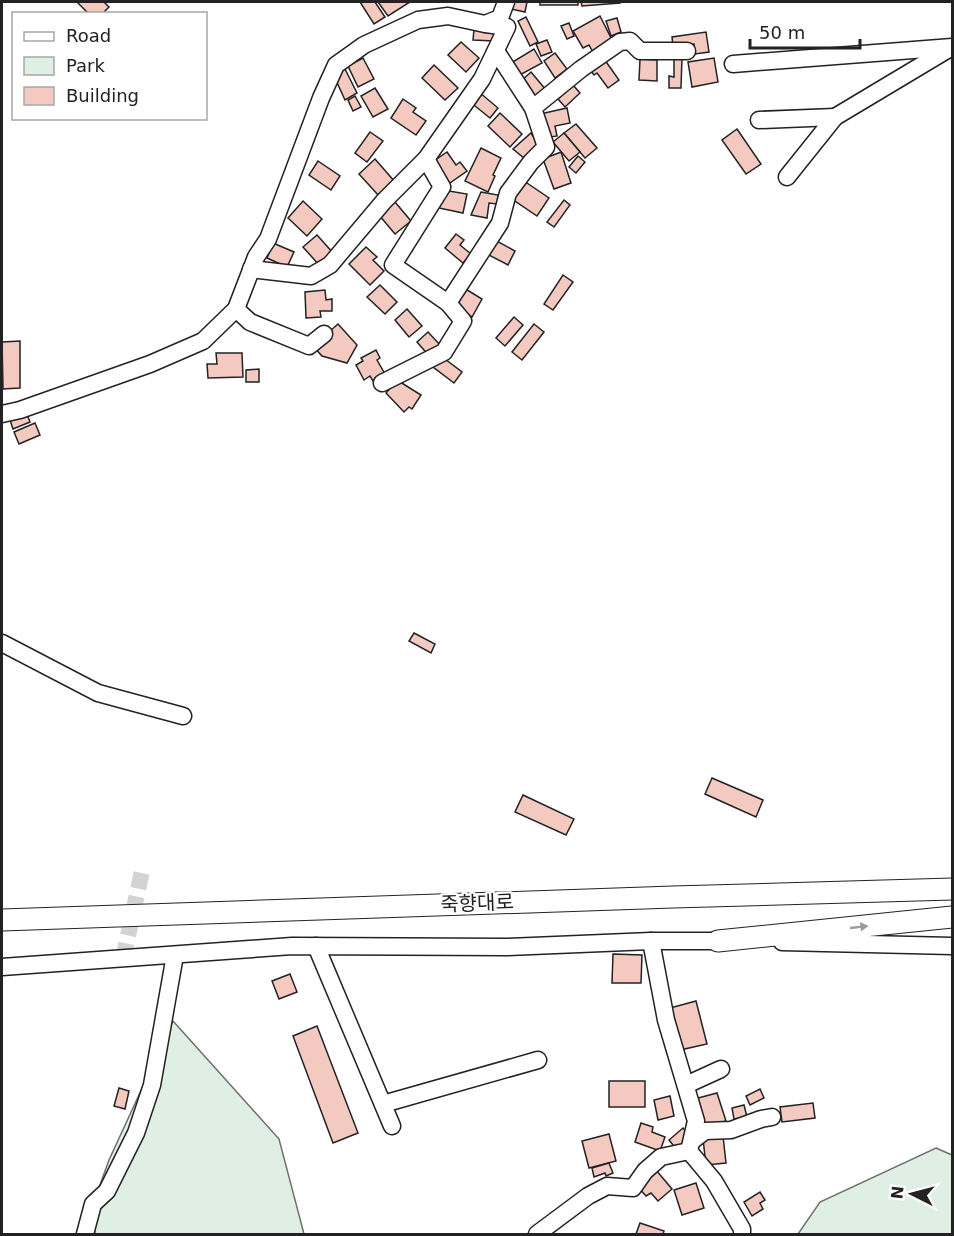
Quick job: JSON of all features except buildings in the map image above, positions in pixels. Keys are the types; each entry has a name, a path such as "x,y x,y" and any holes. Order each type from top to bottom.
{"main road":[{"name":"죽향대로","path":"2,920 649,897 952,889"},
{"path":"718,940 952,917"}],"street":[{"path":"485,24 500,18 506,2"},
{"path":"2,414 20,410 150,364 203,341 236,309 251,269 256,257 268,239 321,98 336,65 364,45 418,20 448,16 507,27 482,79 426,159 384,201 330,265 311,276 251,269"},
{"path":"533,108 581,69 620,42 630,41 640,51 687,51"},
{"path":"733,64 952,46"},
{"path":"787,177 835,117 952,46"},
{"path":"448,303 500,223 508,193 531,162 546,147 533,108 496,51"},
{"path":"759,120 835,117"},
{"path":"382,383 444,352 463,321 448,303 393,265 442,187 426,159"},
{"path":"236,309 250,322 309,346 324,334"},
{"path":"2,643 98,693 183,716"},
{"path":"2,967 292,946 507,947 718,940 952,946"},
{"path":"651,941 666,1020 696,1121 690,1146 714,1181 742,1229 742,1234"},
{"path":"316,946 392,1126"},
{"path":"85,1234 93,1204 107,1191 136,1133 152,1085 175,955"},
{"path":"383,1104 538,1060"},
{"path":"686,1085 721,1069"},
{"path":"537,1234 588,1196 607,1186 633,1188 645,1171 661,1157 690,1146 705,1131 731,1130 772,1117"}],"green space":[{"path":"173,1021 279,1139 304,1234 95,1234 93,1204 109,1160"},
{"path":"936,1148 952,1155 952,1234 798,1234 820,1202"}],"tunnel":[{"path":"123,959 142,871"}]}
